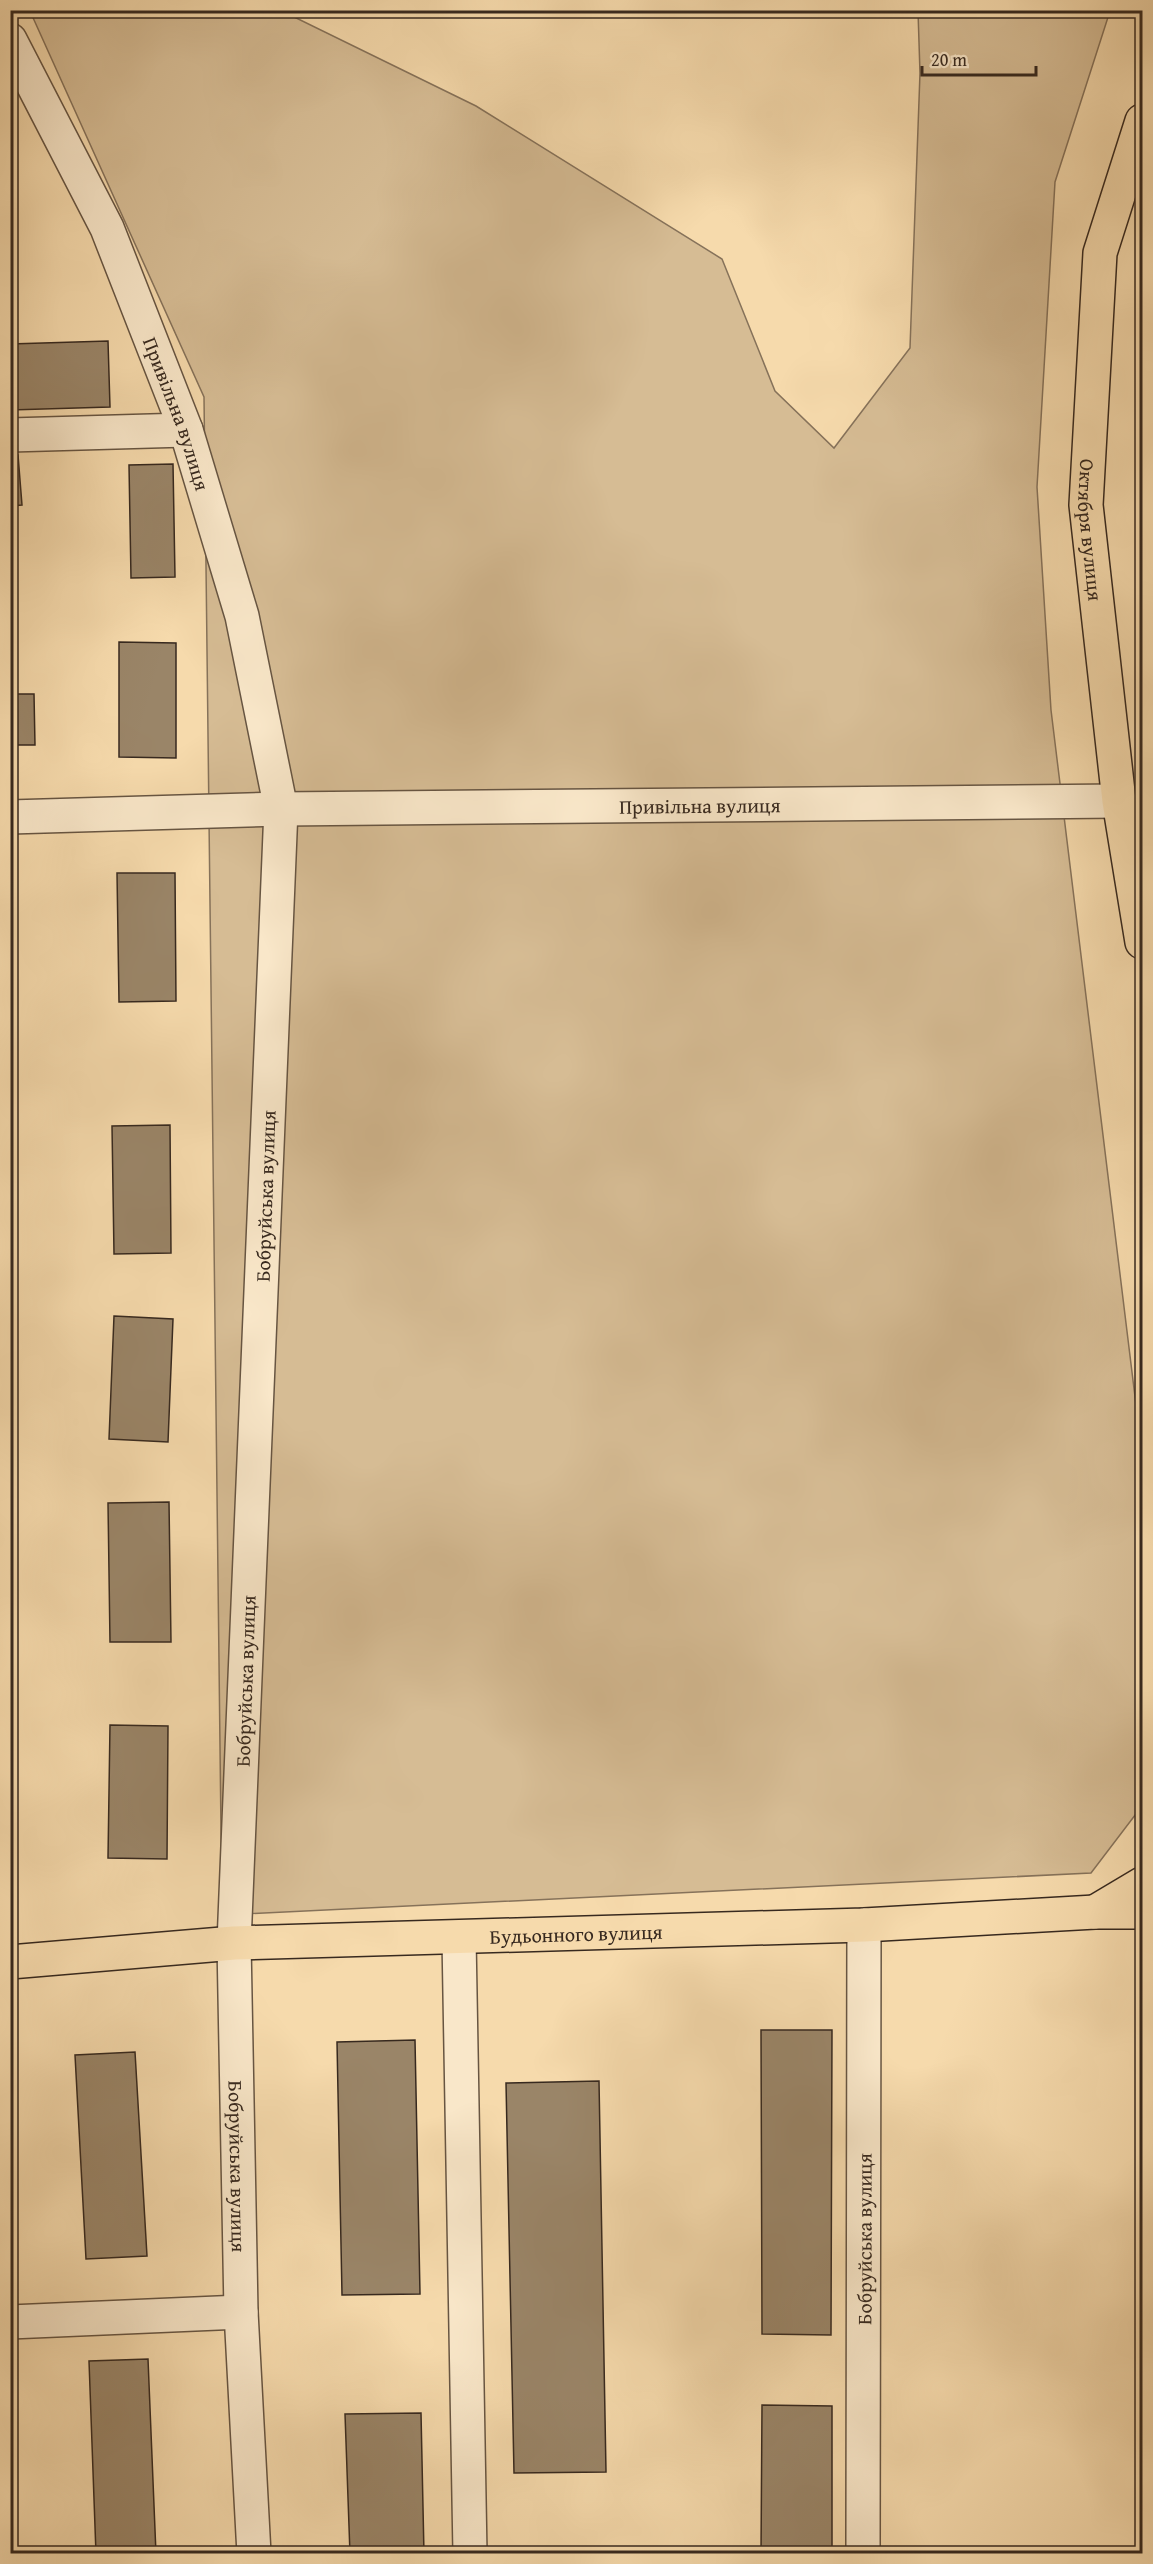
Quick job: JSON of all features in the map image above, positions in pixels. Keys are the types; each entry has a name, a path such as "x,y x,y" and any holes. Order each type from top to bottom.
{"main road":[{"name":"Октября вулиця","path":"1143,121 1100,253 1086,505 1119,801 1143,942"},
{"path":"1095,1912 1143,1884"},
{"name":"Будьонного вулиця","path":"10,1962 234,1943 864,1925 1095,1912 1143,1912"}],"street":[{"name":"Привільна вулиця","path":"10,40 106,228 186,430 242,616 281,809"},
{"path":"10,435 186,430"},
{"name":"Привільна вулиця","path":"10,817 281,809 1119,801"},
{"name":"Бобруйська вулиця","path":"254,2553 241,2312 234,1943 281,809"},
{"name":"Бобруйська вулиця","path":"863,2553 864,1925"},
{"path":"459,1938 470,2553"},
{"path":"10,2322 241,2312"}],"shaded area":[{"path":"30,11 282,11 476,106 722,259 775,391 834,448 910,348 920,73 918,11 1110,11 1055,182 1037,487 1051,710 1142,1454 1142,1806 1091,1873 222,1915 204,397"}],"building":[{"path":"108,341 110,407 10,410 10,344"},
{"path":"10,455 18,455 22,505 10,506"},
{"path":"173,464 175,577 131,578 129,465"},
{"path":"119,642 176,643 176,758 119,757"},
{"path":"10,694 34,694 35,745 10,745"},
{"path":"117,873 175,873 176,1001 119,1002"},
{"path":"170,1125 171,1253 114,1254 112,1126"},
{"path":"114,1316 173,1319 168,1442 109,1439"},
{"path":"169,1502 171,1642 110,1642 108,1503"},
{"path":"110,1725 168,1726 167,1859 108,1858"},
{"path":"761,2030 832,2030 831,2335 762,2334"},
{"path":"415,2040 420,2294 342,2295 337,2042"},
{"path":"135,2052 147,2256 86,2259 75,2055"},
{"path":"599,2081 606,2472 514,2473 506,2083"},
{"path":"148,2359 156,2554 96,2554 89,2361"},
{"path":"762,2405 832,2406 832,2554 761,2554"},
{"path":"421,2413 424,2554 350,2554 345,2414"}]}
